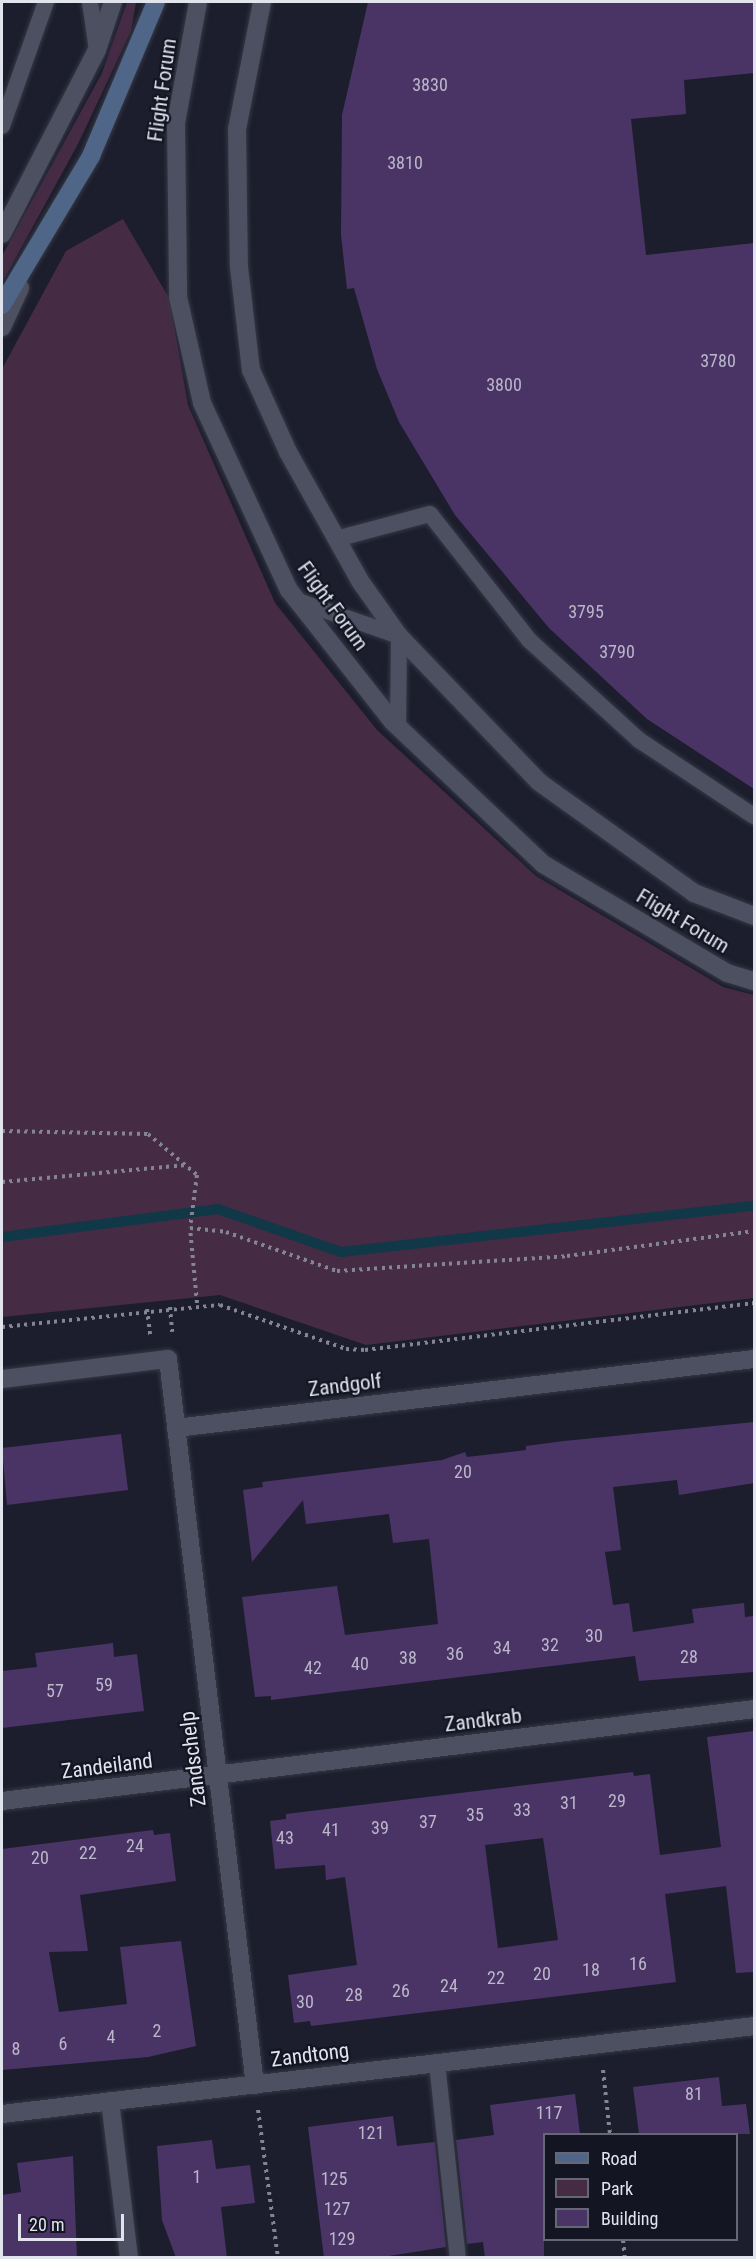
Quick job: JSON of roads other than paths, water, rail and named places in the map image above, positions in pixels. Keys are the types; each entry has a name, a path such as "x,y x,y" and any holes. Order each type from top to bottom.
{"main road":[{"name":"Flight Forum","path":"2,305 45,238 91,156 156,2"}],"street":[{"path":"2,234 97,50 113,2"},
{"name":"Flight Forum","path":"198,2 176,123 178,297 202,403 298,601 398,727 543,864 727,973 754,981"},
{"name":"Flight Forum","path":"262,2 237,129 239,267 251,370 336,538 399,636 539,782 694,893 754,916"},
{"name":"Flight Forum","path":"2,327 45,238"},
{"path":"2,1378 168,1359 176,1428"},
{"name":"Zandgolf","path":"176,1428 754,1359"},
{"name":"Zandschelp","path":"176,1428 255,2085"},
{"name":"Zandkrab","path":"218,1775 754,1709"},
{"name":"Zandeiland","path":"2,1801 218,1775"},
{"name":"Zandtong","path":"255,2085 754,2025"},
{"path":"2,2114 255,2085"},
{"path":"110,2102 129,2258"}],"lane":[{"path":"2,126 46,2"},
{"path":"90,2 97,50"},
{"path":"336,538 430,514 529,640 639,740 754,816"},
{"path":"298,601 399,636 398,727"},
{"path":"437,2063 458,2258"}],"waterway":[{"path":"2,1237 218,1209 341,1252 754,1206"}]}
